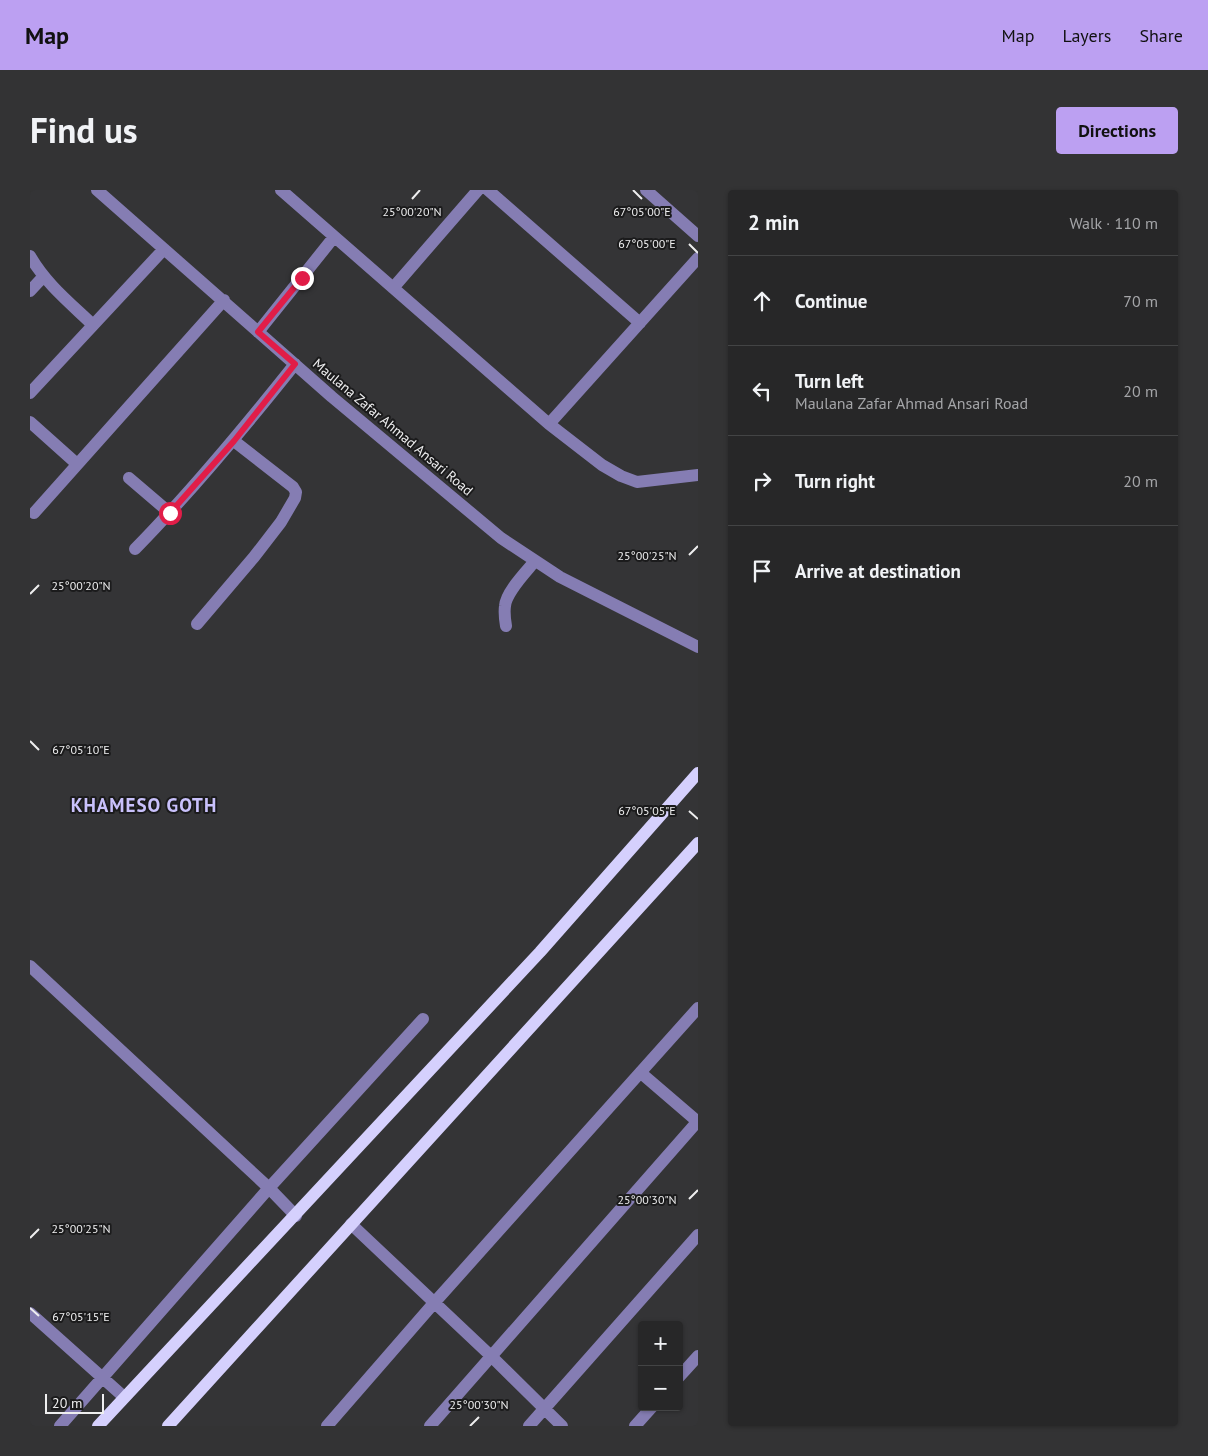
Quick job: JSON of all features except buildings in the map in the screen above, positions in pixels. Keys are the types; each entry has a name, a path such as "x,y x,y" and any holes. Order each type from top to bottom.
{"main road":[{"path":"98,1426 296,1216 540,952 698,773"},
{"path":"168,1426 698,843"}],"street":[{"name":"Maulana Zafar Ahmad Ansari Road","path":"97,190 295,364 501,538 560,577 698,647"},
{"path":"280,190 549,424 602,465 621,476 638,482 698,475"},
{"path":"393,288 478,190"},
{"path":"488,190 640,323"},
{"path":"646,190 698,236"},
{"path":"258,332 334,237"},
{"path":"30,393 164,248"},
{"path":"30,256 43,277 92,325"},
{"path":"549,424 698,258"},
{"path":"30,291 43,277"},
{"path":"34,513 224,300"},
{"path":"135,549 234,441 295,364"},
{"path":"30,422 77,464"},
{"path":"197,624 254,557 281,522 295,498 296,492 293,487 234,441"},
{"path":"130,478 170,513"},
{"path":"506,626 504,606 508,596 535,561"},
{"path":"30,966 269,1188 296,1216"},
{"path":"328,1426 434,1303 698,1008"},
{"path":"60,1426 269,1188 423,1018"},
{"path":"430,1426 698,1122 641,1073"},
{"path":"351,1224 562,1426"},
{"path":"529,1426 698,1235"},
{"path":"30,1312 124,1397"},
{"path":"683,1373 698,1356"},
{"path":"635,1426 648,1411"}],"district":[{"name":"KHAMESO GOTH","path":"144,805"}],"route":[{"path":"170,513 234,441 295,364 258,332 302,278"}]}
